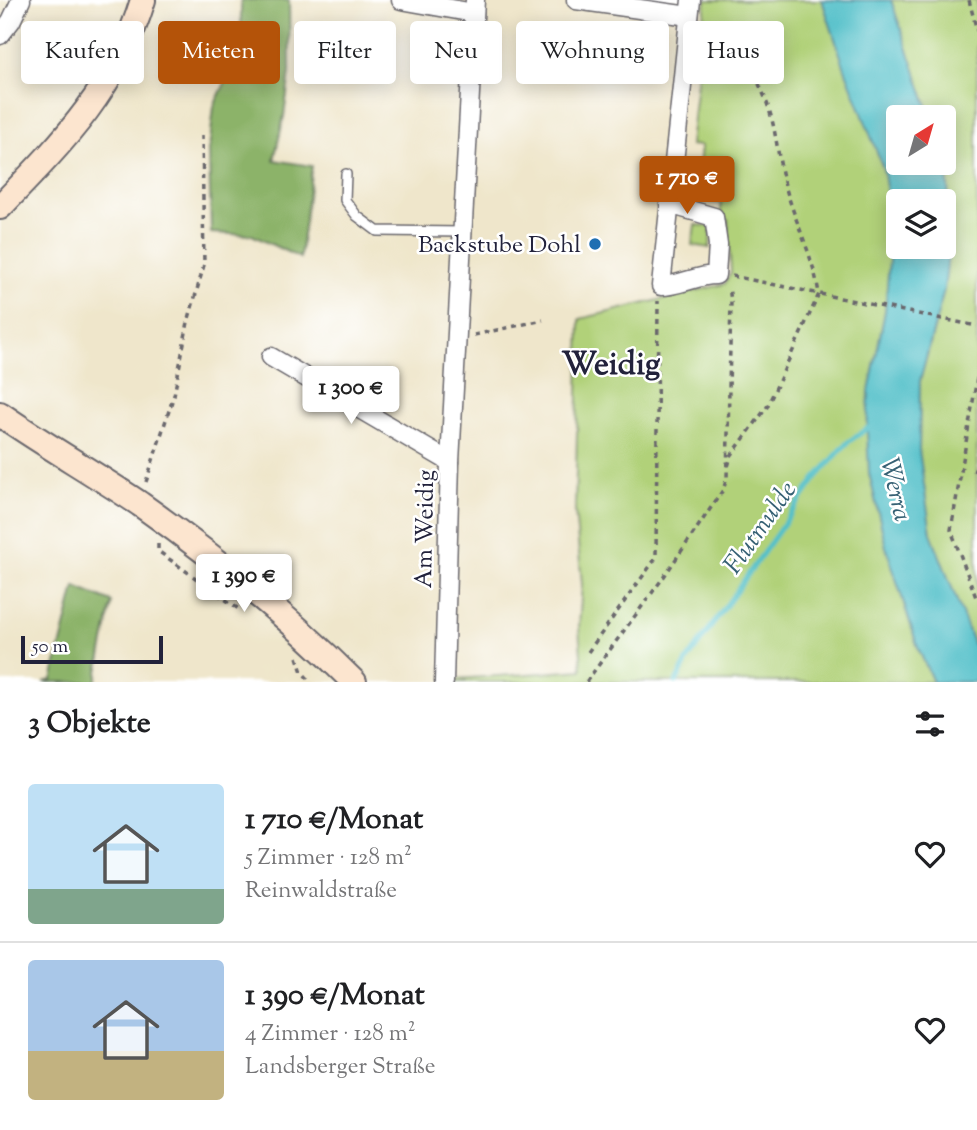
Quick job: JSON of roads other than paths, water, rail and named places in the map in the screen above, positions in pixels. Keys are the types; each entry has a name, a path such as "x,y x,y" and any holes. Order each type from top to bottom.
{"main road":[{"path":"0,207 92,106 118,63 143,0"},
{"path":"0,414 149,511 233,575 354,682"}],"street":[{"path":"0,35 21,0"},
{"path":"401,0 474,7"},
{"path":"576,0 690,8 659,289 701,275 723,277 715,217 669,204"},
{"name":"Am Weidig","path":"444,682 450,462 474,7"},
{"path":"271,357 450,462"}],"lane":[{"path":"345,174 345,201 357,216 377,231 463,232"}],"water":[{"path":"822,0 891,0 927,105 886,105 886,175 947,175 948,189 886,189 883,168"},
{"name":"Werra","path":"889,259 948,259 944,290 920,381 919,450 931,533 977,653 977,682 933,682 918,648 886,547 869,473 867,431 869,391 885,311"}],"waterway":[{"name":"Flutmulde","path":"676,682 687,661 816,478 848,442 872,425"}],"place":[{"name":"Backstube Dohl","path":"595,244"}],"district":[{"name":"Weidig","path":"611,363"}]}
